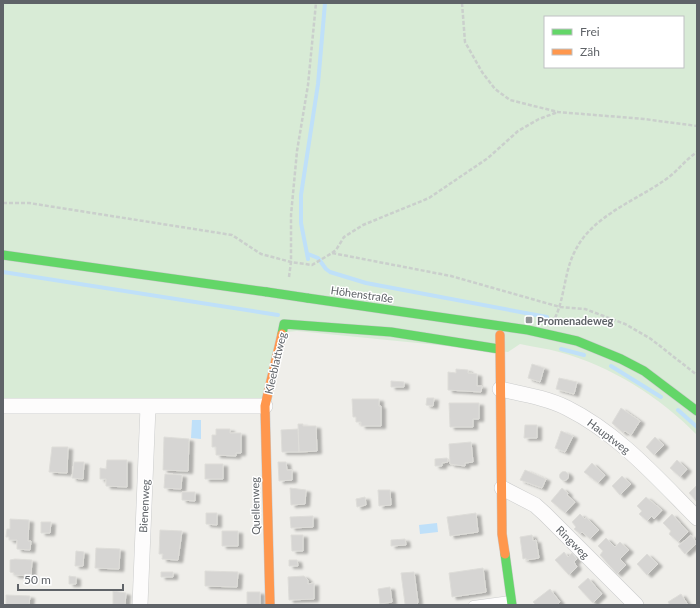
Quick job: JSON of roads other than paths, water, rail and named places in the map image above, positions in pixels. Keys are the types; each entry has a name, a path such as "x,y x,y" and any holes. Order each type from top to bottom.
{"street":[{"name":"Höhenstraße","path":"3,255 267,292 548,334 577,341 621,359 664,385 697,411"},
{"name":"Kleeblattweg","path":"3,406 265,406 284,324 391,332 499,349"},
{"path":"500,326 499,349 502,534 511,602"},
{"name":"Hauptweg","path":"500,389 538,398 566,408 594,423 624,445 697,518"},
{"name":"Quellenweg","path":"265,406 270,605"},
{"name":"Bienenweg","path":"140,605 148,407"},
{"name":"Ringweg","path":"502,488 540,510 636,605"}],"lane":[{"path":"473,605 511,602"}],"water":[{"path":"192,420 201,420 201,439 191,438"},
{"path":"437,523 438,532 420,534 419,525"}],"waterway":[{"path":"308,259 301,223 301,195 318,84 325,3"},
{"path":"308,254 318,258 330,272 366,283 547,317"},
{"path":"3,272 278,315"},
{"path":"561,349 584,355"},
{"path":"611,366 661,397"},
{"path":"678,410 697,427"}],"place":[{"name":"Promenadeweg","path":"529,320"}]}
